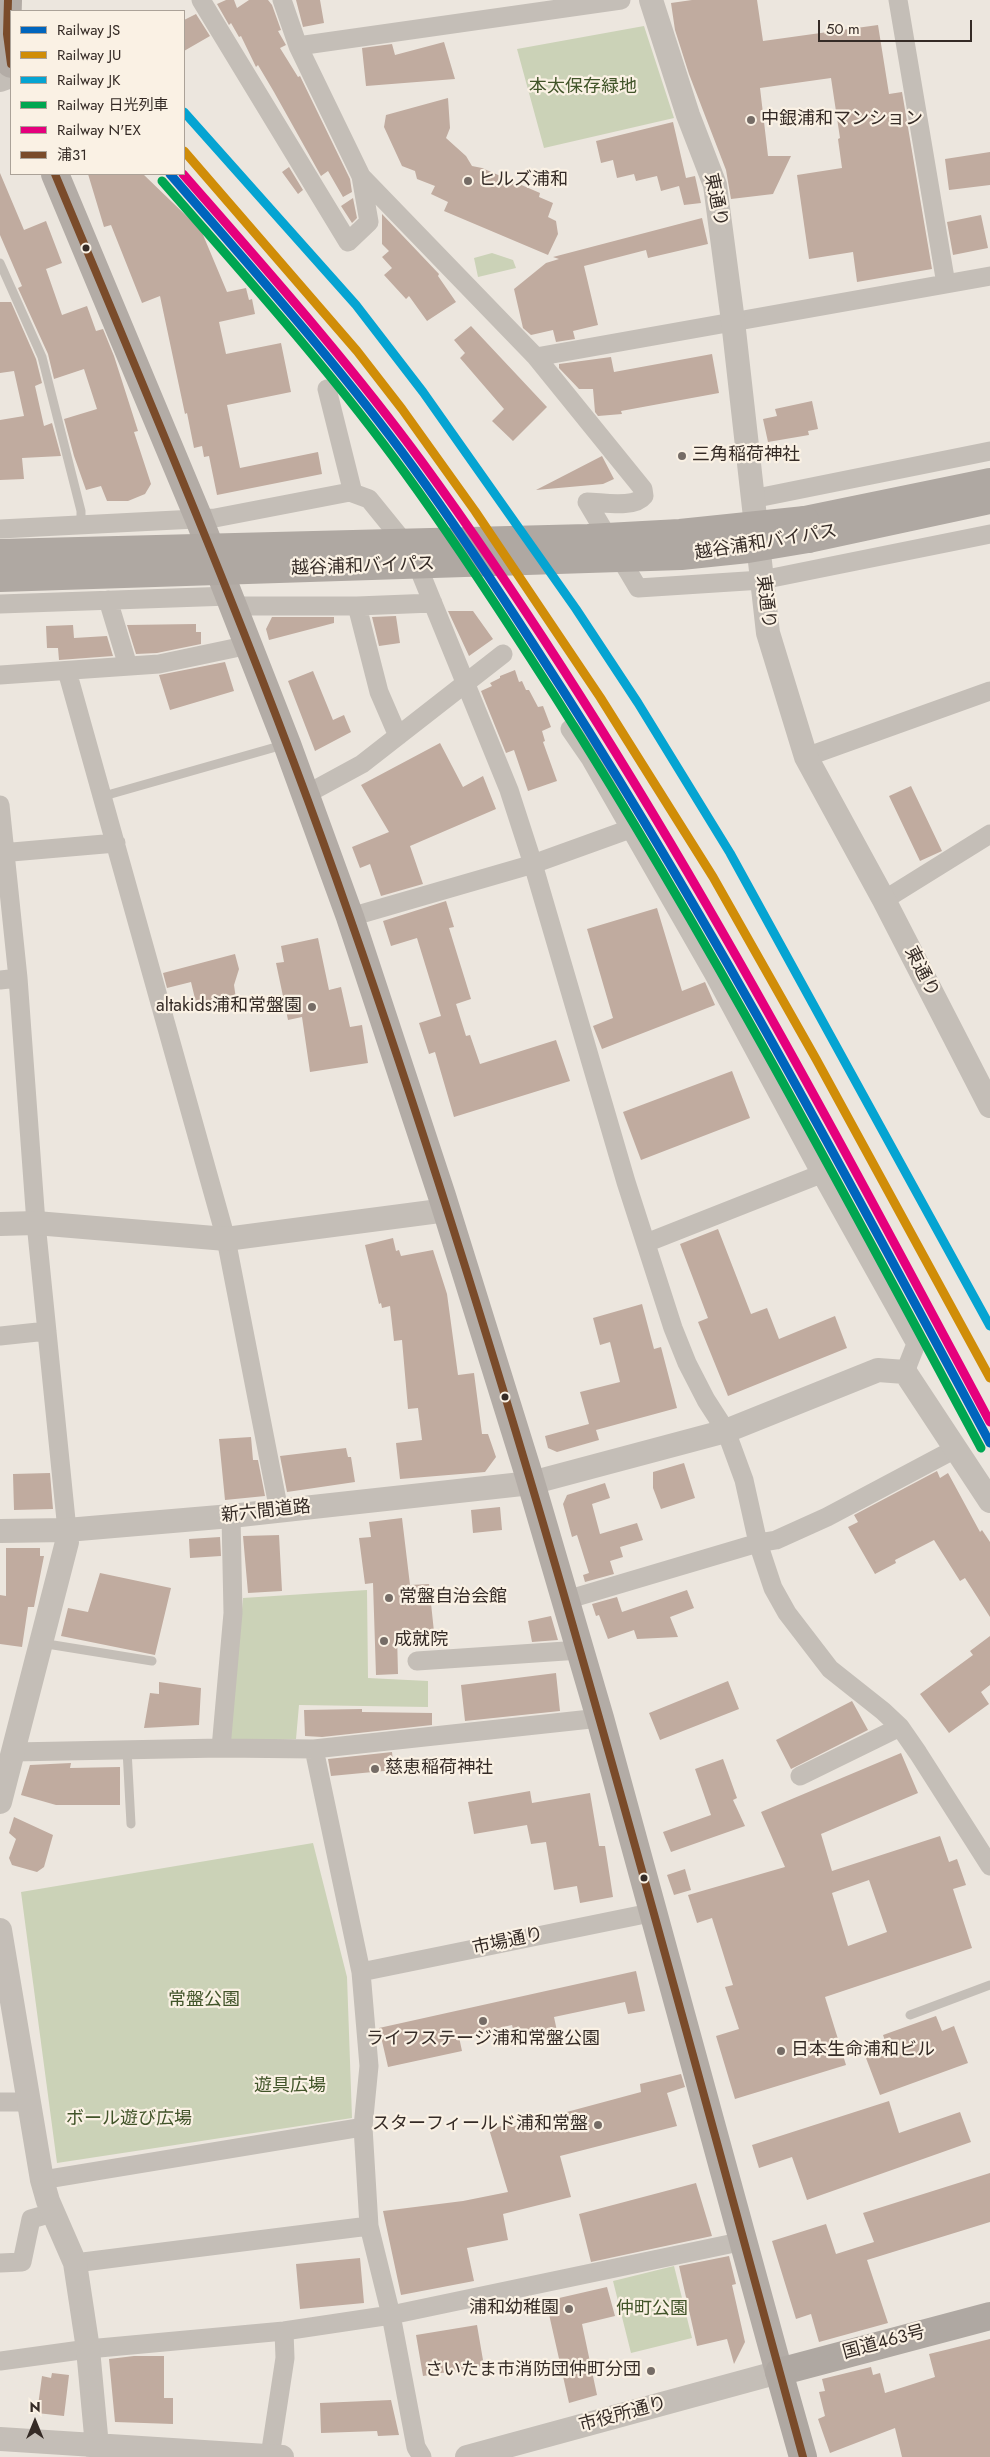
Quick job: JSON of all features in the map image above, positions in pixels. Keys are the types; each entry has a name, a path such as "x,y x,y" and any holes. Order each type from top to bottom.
{"highway":[{"name":"越谷浦和バイパス","path":"0,553 588,538 680,533 805,520 990,482"},
{"name":"越谷浦和バイパス","path":"0,578 681,556 748,549 808,539 990,500"},
{"name":"国道463号","path":"779,2372 990,2316"},
{"path":"779,2372 803,2457"}],"main road":[{"path":"6,13 10,54"},
{"path":"55,175 199,519 287,744 350,918 447,1210 531,1483 600,1718 779,2372"}],"street":[{"path":"201,0 348,242 369,222 361,176 298,46 282,0"},
{"path":"298,46 622,0"},
{"name":"東通り","path":"651,0 688,115 715,185 733,320 768,633 806,757 989,1099"},
{"path":"898,0 946,284"},
{"path":"361,176 536,357 643,490 644,496 641,500 632,503 587,502 638,588 762,580 990,534"},
{"path":"536,357 733,320 990,276"},
{"path":"327,390 353,493"},
{"path":"752,499 990,451"},
{"path":"0,529 199,519 353,493 369,499 412,552 464,684 509,790 533,864 646,1243 687,1362 706,1400 726,1431 744,1480 758,1543 773,1588 787,1613 830,1669 900,1727 990,1866"},
{"path":"0,604 108,600 232,601 357,606 433,603"},
{"path":"108,600 128,666"},
{"path":"357,606 379,692 398,736"},
{"path":"0,675 159,664 249,646"},
{"path":"305,795 362,764 503,654"},
{"path":"68,671 226,1239 279,1511"},
{"path":"806,757 990,691"},
{"path":"570,729 590,758 759,1056 821,1174 916,1344 905,1372 990,1501"},
{"path":"0,804 9,979 48,1332 67,1530 67,1542 2,1788"},
{"path":"350,918 533,864 630,829"},
{"path":"884,900 990,834"},
{"path":"3,852 116,843"},
{"path":"646,1243 821,1174"},
{"path":"0,1224 36,1223 226,1239 447,1210"},
{"path":"0,1336 48,1332"},
{"name":"新六間道路","path":"0,1531 67,1530 231,1516 531,1483 726,1431 878,1370 905,1372"},
{"path":"566,1600 758,1543 776,1540 827,1517 955,1448"},
{"path":"221,1748 233,1613 231,1516"},
{"path":"417,1660 580,1650"},
{"path":"13,1752 221,1748 314,1749 600,1718"},
{"path":"800,1776 900,1727"},
{"path":"314,1749 361,1972 370,2066 363,2127 370,2226 391,2315 416,2447 422,2457"},
{"name":"市場通り","path":"361,1972 654,1912"},
{"path":"0,1930 42,2180 52,2213 75,2263 88,2349 98,2451"},
{"path":"0,2102 28,2102"},
{"path":"42,2180 363,2127"},
{"path":"0,2263 22,2262 31,2219 52,2213"},
{"path":"75,2263 370,2226"},
{"path":"0,2361 88,2349 284,2331 391,2315 744,2241"},
{"path":"270,2456 285,2358 284,2331"},
{"name":"市役所通り","path":"467,2457 779,2372"},
{"path":"0,2440 98,2451 282,2457"}],"lane":[{"path":"0,262 42,357 81,511 81,526"},
{"path":"110,794 287,744"},
{"path":"41,1644 152,1661"},
{"path":"128,1750 130,1824"},
{"path":"910,2015 990,1985"}],"green space":[{"name":"本太保存緑地","path":"644,26 674,118 544,148 517,49"},
{"path":"492,253 513,260 516,268 478,277 474,258"},
{"path":"367,1590 368,1678 428,1681 428,1707 299,1705 296,1739 230,1742 243,1598"},
{"name":"常盤公園","path":"313,1843 347,1977 352,2118 57,2163 21,1892"},
{"name":"仲町公園","path":"674,2266 692,2338 631,2353 613,2281"}],"building":[{"path":"226,0 234,0 237,8 249,0 268,0 272,5 281,30 278,31 286,45 280,48 298,77 300,76 350,179 352,192 343,197 328,171 321,176 258,65 256,67 241,36 239,37 231,23 229,25 217,4"},
{"path":"296,0 320,0 324,23 303,27"},
{"path":"692,0 757,0 763,41 878,25 889,94 902,92 932,269 857,282 853,252 809,259 797,175 842,168 838,139 840,138 831,78 760,88 768,156 791,156 773,194 731,199 726,170 689,74 675,30 671,3"},
{"path":"196,14 210,36 185,50 185,20"},
{"path":"444,42 455,79 366,86 362,48 392,44 395,55"},
{"name":"ヒルズ浦和","path":"448,98 450,128 446,138 466,156 472,166 482,168 540,193 539,197 553,203 548,217 556,221 558,234 548,255 444,211 448,202 431,194 435,186 417,179 415,171 402,166 384,127 386,115"},
{"path":"673,122 686,178 695,176 701,203 684,205 679,186 661,191 657,176 636,181 634,174 617,178 613,160 601,163 596,141"},
{"path":"990,152 990,185 949,190 945,159"},
{"path":"289,167 303,190 298,194 282,172"},
{"path":"0,173 24,230 46,221 62,263 46,269 62,315 87,306 96,331 103,329 114,356 138,431 134,432 151,484 145,494 128,501 107,501 101,486 86,490 64,419 97,409 84,369 54,379 48,354 18,288 22,286 0,235"},
{"path":"88,175 144,175 201,230 227,292 246,288 249,300 252,299 255,314 219,322 226,354 281,343 291,392 227,405 240,468 318,452 322,474 217,495 209,456 204,457 202,446 194,448 160,296 142,303 111,225 104,227"},
{"path":"353,198 357,218 352,223 341,206"},
{"path":"382,214 439,274 438,276 456,302 427,321 409,296 406,299 384,275 392,268 382,257 389,251 382,244"},
{"path":"981,215 988,248 953,255 947,222"},
{"path":"702,218 708,244 648,258 646,250 584,266 598,325 573,331 575,339 556,342 553,330 531,335 523,328 514,289 546,263 559,259 553,257"},
{"path":"0,302 11,302 36,359 42,383 35,386 44,426 52,423 61,456 22,458 24,479 0,480 0,420 24,416 14,371 0,373"},
{"path":"471,326 547,407 513,441 492,421 504,409 460,358 465,353 454,340"},
{"path":"712,354 719,393 621,411 622,414 598,416 595,412 593,389 579,389 559,368 559,364 611,357 614,372"},
{"path":"812,401 818,429 808,431 809,435 768,442 763,419 777,416 775,409"},
{"path":"602,456 614,479 603,484 536,490"},
{"path":"448,611 473,611 493,639 469,656"},
{"path":"396,616 400,643 379,646 372,617"},
{"path":"272,617 334,617 334,623 269,640 266,629"},
{"path":"196,624 196,632 201,632 201,644 157,653 136,654 127,625"},
{"path":"73,625 74,638 107,636 113,656 59,660 58,648 47,648 46,626"},
{"path":"225,662 234,691 170,710 159,675"},
{"path":"515,670 519,682 522,681 526,690 529,690 538,707 543,706 551,727 542,731 545,741 543,742 557,781 528,791 514,750 506,753 481,691 492,686 490,683 500,678 500,676"},
{"path":"313,671 333,720 344,715 351,732 315,751 288,681"},
{"path":"440,743 463,787 483,776 496,809 410,846 423,884 381,896 370,864 360,868 352,847 389,832 361,785"},
{"path":"911,786 942,851 920,861 889,796"},
{"path":"446,901 454,927 449,928 471,999 456,1004 466,1036 470,1035 480,1064 556,1040 570,1081 454,1117 435,1052 429,1054 419,1023 441,1016 417,938 391,946 383,921"},
{"path":"657,908 682,991 705,982 715,1005 602,1049 593,1026 613,1018 587,929"},
{"path":"318,938 329,990 341,987 350,1027 362,1025 368,1063 310,1072 302,1017 288,1020 276,963 284,962 281,946"},
{"path":"235,954 239,969 234,985 236,999 197,1007 191,982 167,988 163,973"},
{"path":"732,1071 750,1118 641,1160 623,1112"},
{"path":"718,1229 751,1314 767,1308 779,1339 835,1316 847,1348 728,1396 698,1322 708,1318 680,1244"},
{"path":"393,1238 396,1251 399,1250 401,1256 433,1250 447,1294 458,1375 474,1373 482,1434 488,1434 496,1457 485,1472 400,1479 396,1443 422,1440 418,1408 408,1409 402,1340 394,1341 390,1306 382,1308 381,1303 379,1304 365,1245"},
{"path":"642,1304 654,1349 661,1347 677,1408 596,1430 599,1440 557,1452 548,1448 545,1436 589,1424 580,1392 620,1382 610,1342 600,1345 593,1318"},
{"path":"251,1437 253,1460 258,1460 265,1496 225,1500 219,1439"},
{"path":"346,1448 348,1457 351,1457 355,1482 287,1492 280,1456"},
{"path":"684,1463 695,1498 661,1509 653,1488 653,1472"},
{"path":"937,1471 940,1478 948,1473 980,1532 982,1530 990,1542 990,1617 965,1578 960,1581 934,1540 895,1560 896,1563 875,1574 848,1527 858,1522 854,1515"},
{"path":"50,1473 53,1509 14,1510 13,1474"},
{"path":"605,1483 610,1498 592,1504 600,1534 637,1523 643,1540 620,1547 623,1557 610,1561 614,1574 585,1582 583,1575 589,1573 577,1535 572,1537 563,1504 567,1495"},
{"path":"500,1507 502,1530 473,1533 471,1510"},
{"path":"402,1518 410,1585 429,1584 434,1632 397,1634 398,1674 376,1675 373,1583 365,1584 359,1538 371,1537 369,1522"},
{"path":"279,1535 282,1591 248,1593 243,1536"},
{"path":"220,1537 221,1556 190,1558 189,1539"},
{"path":"6,1548 40,1548 40,1556 44,1556 34,1607 28,1607 22,1647 0,1644 0,1595 6,1596"},
{"path":"100,1573 171,1588 155,1655 61,1636 68,1608 88,1612"},
{"path":"687,1590 694,1608 670,1617 678,1637 637,1639 634,1630 608,1639 599,1615 596,1616 592,1604 617,1597 622,1612"},
{"path":"551,1616 558,1640 532,1642 528,1621"},
{"path":"990,1636 990,1685 981,1692 989,1704 949,1733 920,1694 973,1655 970,1651"},
{"path":"556,1673 560,1711 465,1721 461,1685"},
{"path":"728,1681 739,1709 660,1740 649,1713"},
{"path":"159,1682 201,1688 199,1725 144,1728 150,1693 159,1694"},
{"path":"852,1701 868,1730 791,1769 776,1740"},
{"path":"362,1709 362,1712 432,1713 432,1725 322,1737 305,1736 304,1710"},
{"path":"392,1752 394,1770 331,1776 328,1759"},
{"path":"901,1753 918,1793 821,1834 832,1871 940,1836 949,1862 957,1859 966,1885 953,1889 972,1948 825,1997 846,2065 735,2099 716,2036 739,2029 725,1987 733,1985 712,1918 697,1923 688,1895 785,1867 761,1812","holes":["869,1880 887,1932 848,1946 832,1893"]},
{"path":"723,1759 737,1798 733,1800 745,1826 671,1852 663,1832 711,1815 695,1769"},
{"path":"71,1763 70,1768 120,1767 120,1805 56,1805 21,1795 30,1765"},
{"path":"530,1791 532,1803 590,1793 599,1846 605,1846 613,1897 580,1903 577,1886 554,1890 546,1842 531,1844 527,1825 474,1834 468,1802"},
{"path":"14,1817 53,1835 44,1867 37,1872 12,1865 9,1858 16,1839 9,1833"},
{"path":"685,1869 691,1890 674,1895 667,1875"},
{"name":"ライフステージ浦和常盤公園","path":"636,1971 645,2011 628,2014 625,2002 554,2017 557,2031 516,2040 512,2025 459,2037 462,2051 388,2067 379,2028"},
{"path":"936,2016 942,2031 954,2026 968,2063 880,2095 866,2058 888,2049 883,2035"},
{"path":"681,2074 685,2087 667,2093 677,2126 560,2156 571,2197 503,2214 508,2240 467,2248 474,2281 401,2295 383,2211 463,2201 508,2192 489,2129 510,2124 511,2127 641,2092 640,2084"},
{"path":"889,2101 899,2133 960,2112 971,2142 807,2200 792,2157 759,2168 752,2145"},
{"path":"990,2173 990,2222 867,2260 888,2323 819,2342 811,2314 796,2319 772,2241 826,2224 836,2254 874,2242 863,2213"},
{"path":"696,2183 712,2236 591,2262 579,2214"},
{"path":"729,2256 736,2284 732,2285 745,2342 734,2364 727,2339 697,2346 679,2266"},
{"path":"360,2258 364,2303 300,2309 296,2264"},
{"path":"607,2287 615,2316 582,2324 597,2395 569,2403 546,2301"},
{"path":"477,2325 484,2366 423,2376 416,2335"},
{"path":"990,2339 990,2457 902,2457 895,2428 830,2453 818,2419 825,2416 819,2392 825,2391 822,2379 871,2367 873,2375 880,2373 885,2393 935,2377 929,2354"},
{"path":"134,2356 164,2356 164,2398 173,2398 173,2424 115,2422 109,2359"},
{"path":"52,2373 69,2375 64,2416 37,2413 42,2376 51,2378"},
{"path":"391,2400 399,2435 378,2436 377,2431 321,2433 320,2403"}],"rail line":[{"name":"JK","path":"185,113 356,305 423,392 576,609 638,703 730,853 990,1326"},
{"name":"JU","path":"185,152 357,351 402,409 475,511 600,697 713,877 816,1059 990,1378"},
{"name":"JS","path":"171,175 355,391 413,467 492,580 598,746 715,942 882,1242 990,1443"},
{"name":"N'EX","path":"184,175 306,315 394,424 502,576 579,693 652,812 791,1054 990,1422"},
{"name":"日光列車","path":"162,181 287,324 377,435 484,586 590,752 707,948 873,1247 981,1448"}],"transit line":[{"name":"浦31","path":"8,0 7,34 10,56"},
{"name":"浦31","path":"55,175 208,542 281,728 316,821 414,1105 475,1297 589,1682 803,2457"}],"place":[{"name":"中銀浦和マンション","path":"751,120"},
{"name":"ヒルズ浦和","path":"468,181"},
{"name":"三角稲荷神社","path":"682,456"},
{"name":"altakids浦和常盤園","path":"312,1007"},
{"name":"常盤自治会館","path":"389,1598"},
{"name":"成就院","path":"384,1641"},
{"name":"慈恵稲荷神社","path":"375,1769"},
{"name":"ライフステージ浦和常盤公園","path":"483,2021"},
{"name":"日本生命浦和ビル","path":"781,2051"},
{"name":"スターフィールド浦和常盤","path":"598,2125"},
{"name":"浦和幼稚園","path":"569,2309"},
{"name":"さいたま市消防団仲町分団","path":"651,2371"}],"park label":[{"name":"遊具広場","path":"290,2087"},
{"name":"ボール遊び広場","path":"129,2120"}]}
